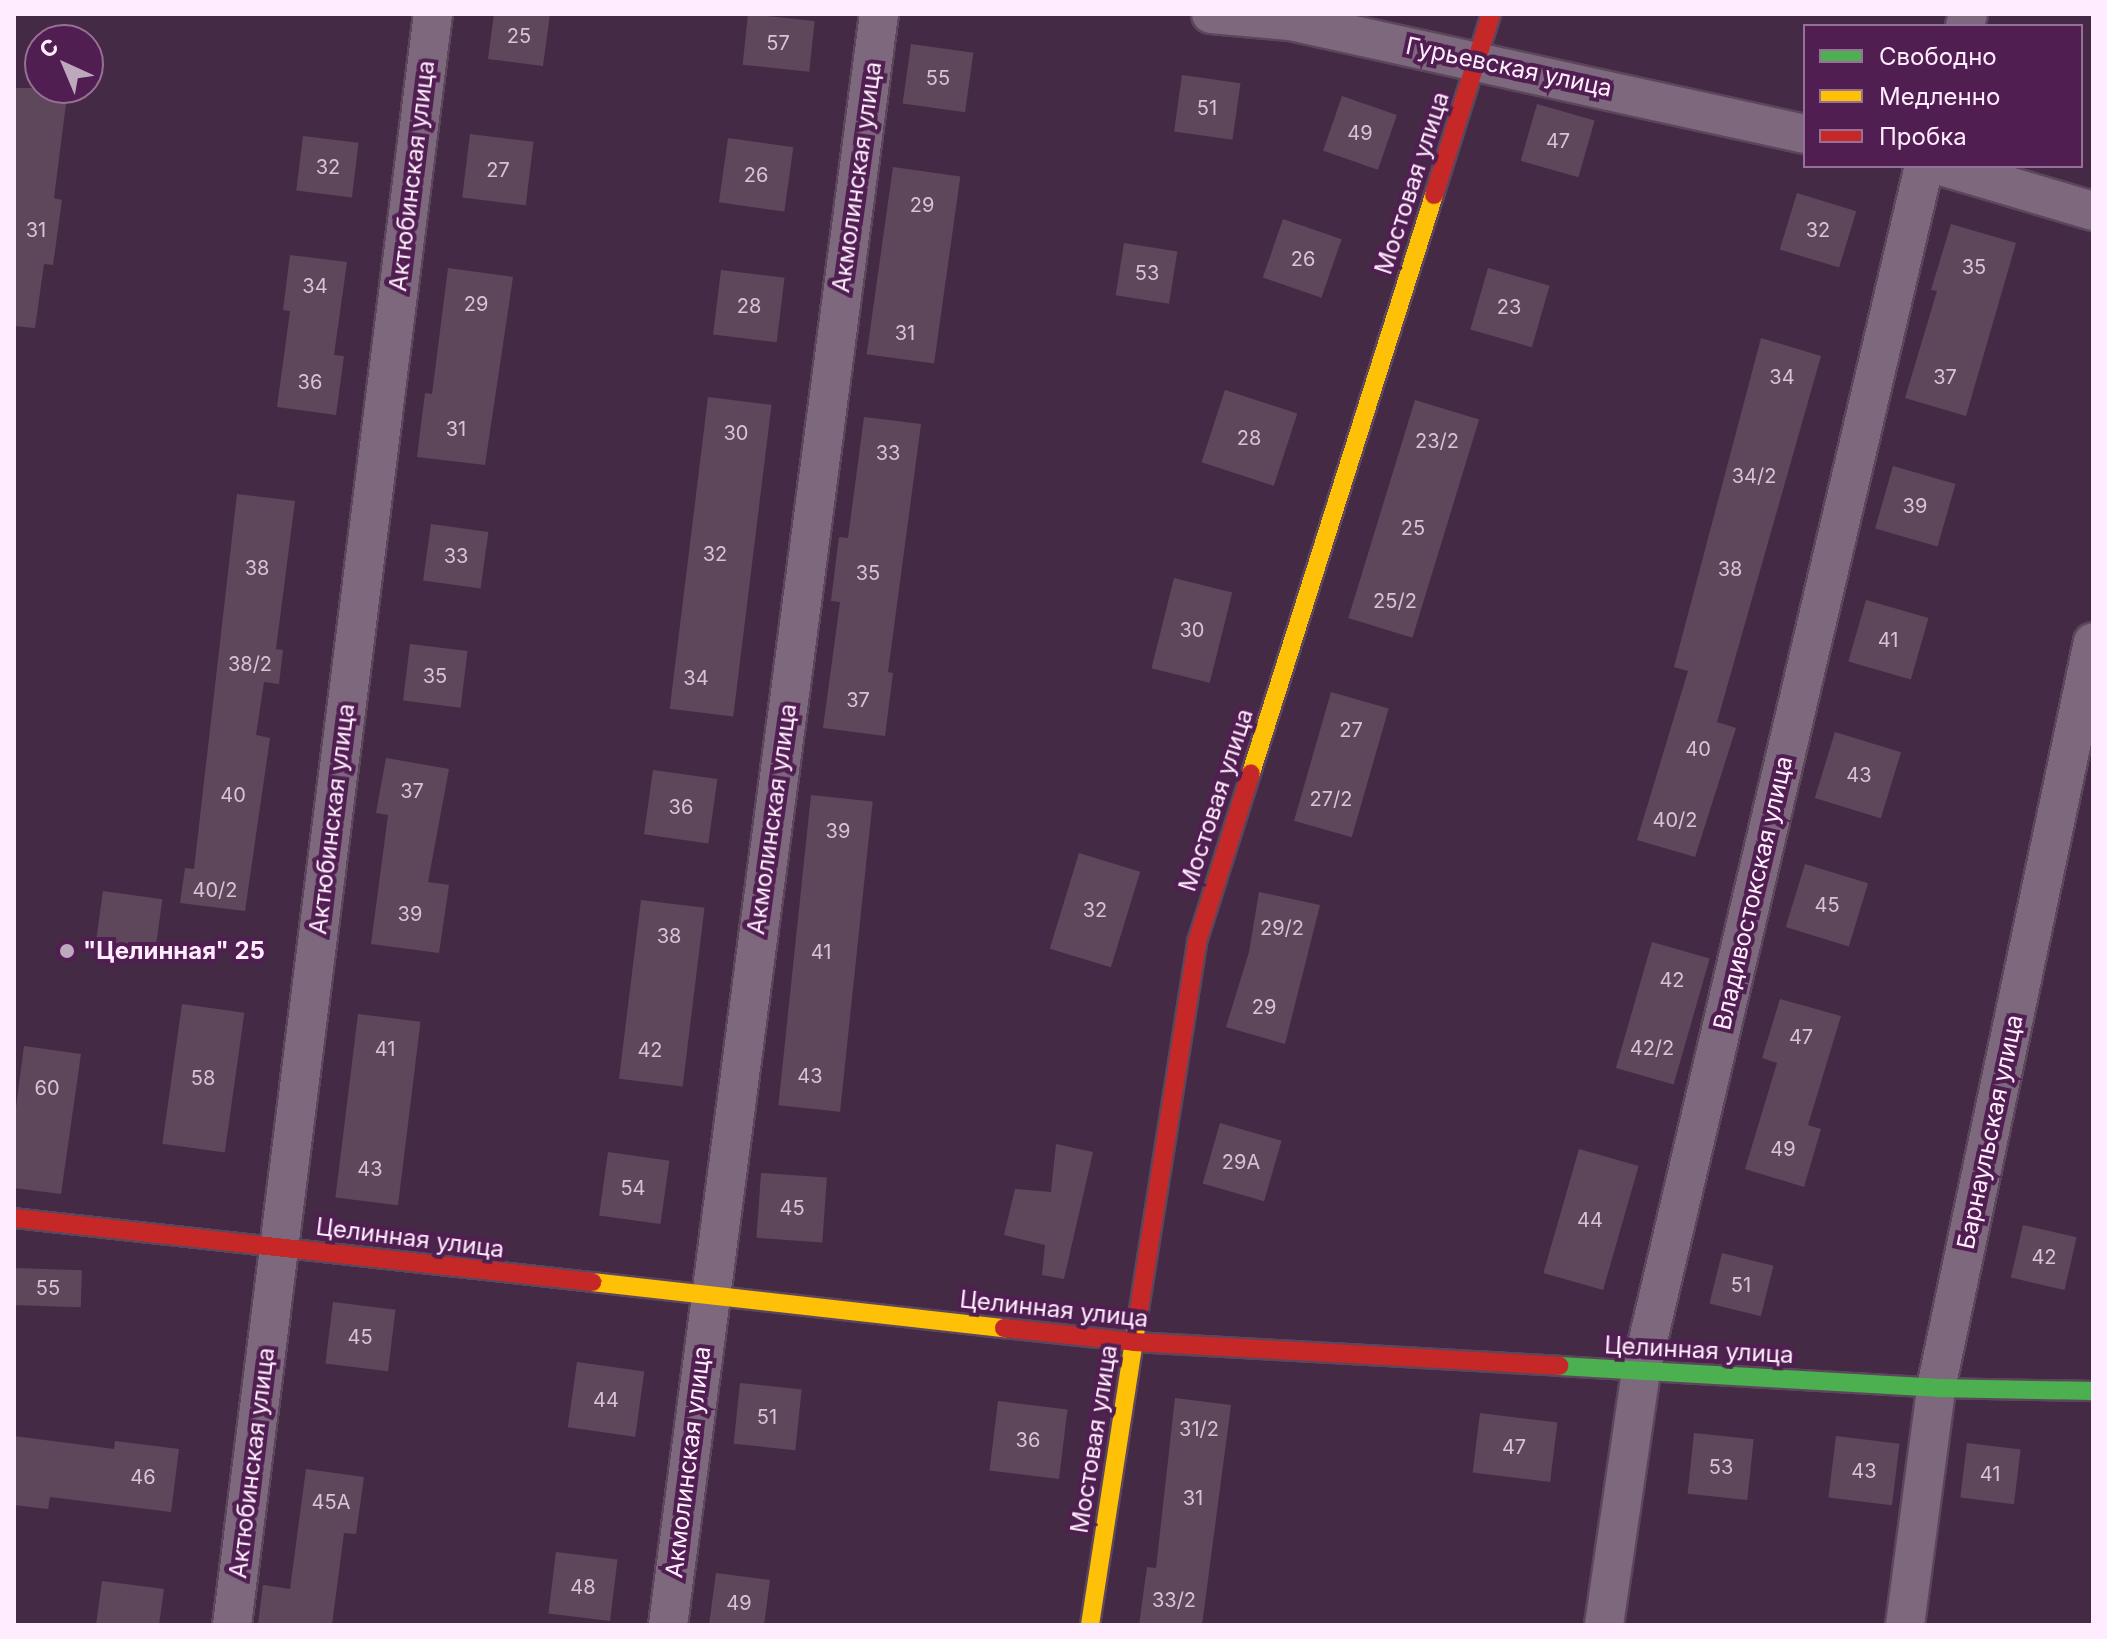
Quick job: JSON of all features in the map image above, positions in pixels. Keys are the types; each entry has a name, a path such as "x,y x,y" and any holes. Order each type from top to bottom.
{"street":[{"name":"Актюбинская улица","path":"232,1625 433,14"},
{"name":"Акмолинская улица","path":"668,1625 879,14"},
{"name":"Гурьевская улица","path":"1211,14 1291,17 1803,134"},
{"name":"Мостовая улица","path":"1090,1625 1197,942 1491,14"},
{"name":"Владивостокская улица","path":"1604,1625 1641,1370 1924,168"},
{"path":"1948,168 2093,211"},
{"name":"Барнаульская улица","path":"1905,1625 1936,1388 2093,642"},
{"name":"Целинная улица","path":"14,1218 279,1246 709,1299 1134,1342 1936,1388 2093,1391"}],"building":[{"path":"494,14 550,14 543,66 488,59"},
{"path":"748,14 815,21 809,72 743,65"},
{"path":"911,44 973,53 965,112 903,103"},
{"path":"1182,75 1240,83 1232,140 1174,131"},
{"path":"14,88 24,88 24,104 66,104 54,198 62,200 53,265 44,264 35,328 14,326"},
{"path":"1342,96 1397,115 1378,170 1323,151"},
{"path":"1537,104 1595,121 1578,177 1521,161"},
{"path":"470,134 534,142 526,205 462,198"},
{"path":"303,136 359,143 352,197 296,191"},
{"path":"728,138 793,147 784,212 719,202"},
{"path":"893,167 960,176 934,364 867,354"},
{"path":"1797,193 1856,211 1839,268 1780,249"},
{"path":"1283,219 1342,239 1321,298 1263,278"},
{"path":"1951,224 2016,243 1966,416 1905,398 1937,291 1931,290"},
{"path":"1124,243 1177,251 1169,304 1116,295"},
{"path":"290,255 347,262 334,355 344,356 336,415 277,407 290,311 283,310"},
{"path":"448,268 513,277 485,465 417,457 425,393 432,394"},
{"path":"1488,268 1550,286 1532,347 1470,330"},
{"path":"721,270 785,278 777,342 713,335"},
{"path":"1761,338 1821,356 1717,722 1736,728 1695,857 1637,840 1688,671 1674,667"},
{"path":"1225,390 1297,413 1274,486 1202,462"},
{"path":"708,397 772,405 733,716 670,709"},
{"path":"1415,400 1479,420 1412,638 1348,618"},
{"path":"864,417 921,424 888,672 893,673 885,736 823,728 840,602 831,601 839,537 848,538"},
{"path":"1893,466 1955,484 1938,546 1875,528"},
{"path":"237,494 295,501 276,649 283,650 279,684 264,682 256,735 270,738 245,911 180,903 185,868 194,869"},
{"path":"431,524 488,532 481,589 423,580"},
{"path":"1174,578 1232,593 1210,683 1152,668"},
{"path":"1866,600 1928,618 1911,679 1848,662"},
{"path":"410,644 468,651 461,708 403,701"},
{"path":"1331,692 1389,709 1352,837 1294,821"},
{"path":"1835,732 1901,752 1881,818 1815,798"},
{"path":"386,758 449,769 428,882 449,885 439,953 371,944 388,815 376,813"},
{"path":"653,770 717,779 708,843 644,834"},
{"path":"811,795 873,801 840,1112 778,1105"},
{"path":"1079,853 1140,872 1111,967 1050,949"},
{"path":"1805,864 1868,883 1849,946 1786,927"},
{"path":"103,891 162,899 154,957 95,948"},
{"path":"1259,892 1320,905 1285,1044 1226,1027 1249,952"},
{"path":"641,900 705,908 683,1086 619,1079"},
{"path":"1652,942 1710,959 1674,1084 1616,1068"},
{"path":"1780,999 1841,1016 1808,1125 1821,1129 1804,1187 1745,1169 1777,1063 1762,1058"},
{"path":"182,1004 244,1013 225,1152 162,1144"},
{"path":"358,1014 421,1022 398,1205 335,1198"},
{"path":"24,1046 81,1054 61,1194 14,1188 14,1123"},
{"path":"1220,1123 1282,1141 1264,1201 1203,1184"},
{"path":"1056,1144 1093,1152 1064,1279 1042,1275 1045,1245 1004,1235 1015,1189 1051,1192"},
{"path":"1579,1149 1639,1166 1603,1290 1543,1273"},
{"path":"608,1152 669,1161 660,1224 599,1215"},
{"path":"761,1173 827,1178 822,1242 756,1238"},
{"path":"2023,1225 2077,1237 2064,1290 2011,1278"},
{"path":"1722,1253 1773,1266 1761,1316 1709,1303"},
{"path":"14,1268 82,1270 81,1307 14,1305"},
{"path":"333,1302 396,1310 388,1371 325,1364"},
{"path":"577,1362 644,1371 635,1437 568,1427"},
{"path":"740,1383 802,1389 795,1450 734,1444"},
{"path":"1175,1398 1231,1405 1202,1625 1139,1625 1147,1567 1156,1568"},
{"path":"998,1401 1067,1410 1059,1479 989,1470"},
{"path":"1480,1413 1557,1423 1550,1482 1473,1473"},
{"path":"1694,1433 1754,1439 1747,1500 1688,1494"},
{"path":"14,1436 114,1449 115,1441 179,1449 171,1512 50,1497 48,1509 14,1505"},
{"path":"1836,1436 1900,1444 1892,1505 1828,1498"},
{"path":"1967,1443 2021,1450 2014,1504 1960,1498"},
{"path":"306,1469 364,1477 356,1534 344,1533 332,1625 258,1625 263,1585 290,1589"},
{"path":"556,1552 618,1560 610,1621 548,1614"},
{"path":"716,1573 770,1580 764,1625 709,1625"},
{"path":"102,1581 164,1589 159,1625 96,1625"}],"traffic: fast":[{"path":"1559,1366 1936,1388 2093,1391"}],"traffic: slow":[{"path":"1251,773 1434,195"},
{"path":"592,1282 1004,1328"},
{"path":"1090,1625 1137,1322"}],"traffic: jam":[{"path":"1434,195 1491,14"},
{"path":"1137,1322 1197,942 1251,773"},
{"path":"14,1218 592,1282"},
{"path":"1004,1328 1134,1342 1559,1366"}],"place":[{"name":"\"Целинная\" 25","path":"67,951"}]}
